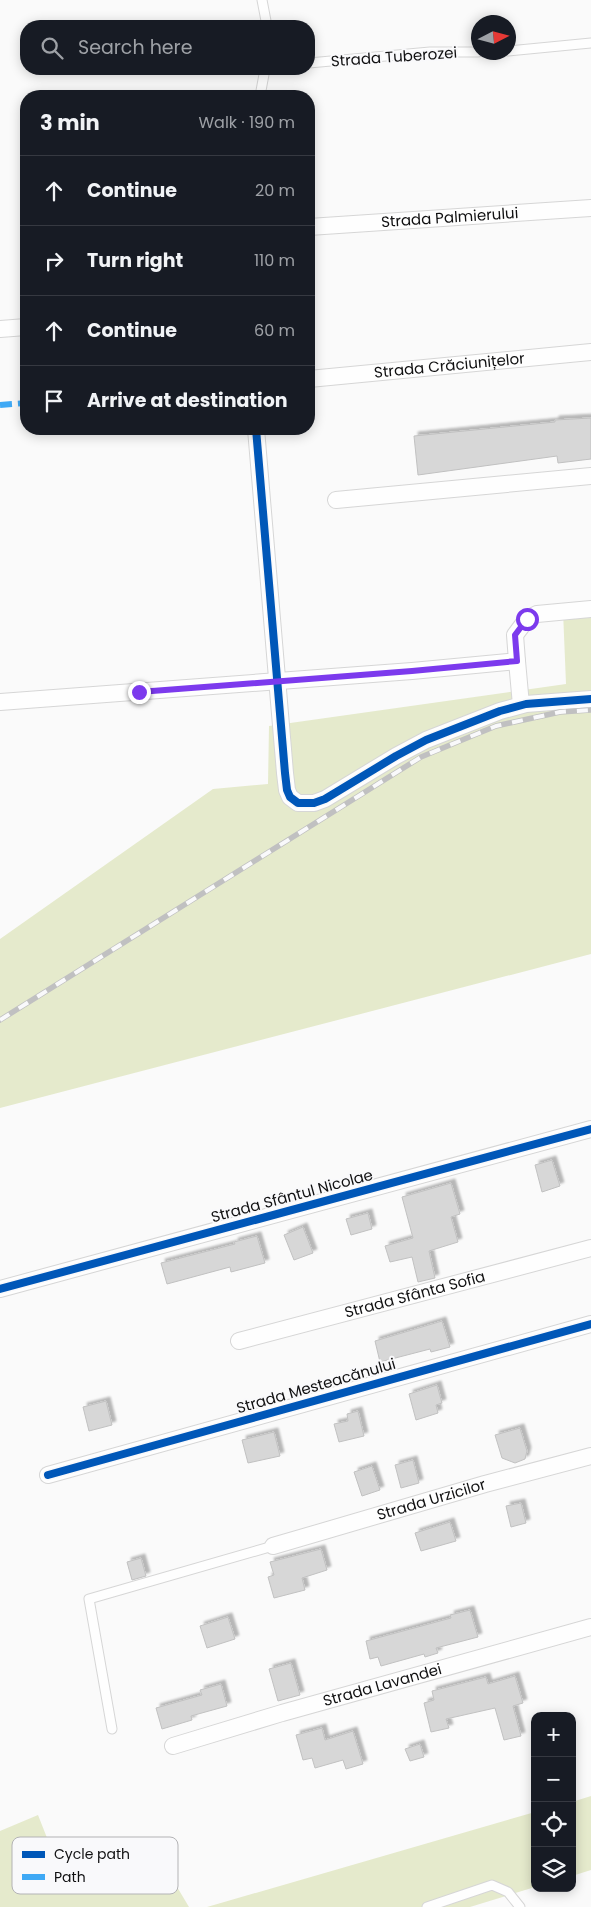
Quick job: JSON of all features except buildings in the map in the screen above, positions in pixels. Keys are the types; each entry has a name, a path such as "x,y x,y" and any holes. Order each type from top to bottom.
{"street":[{"name":"Strada Palmierului","path":"315,227 591,208"},
{"path":"0,329 20,327"},
{"name":"Strada Crăciunițelor","path":"315,377 591,352"},
{"path":"256,435 286,790 290,797 298,803 306,804 325,798 426,740 500,711 521,705 591,699"},
{"path":"336,500 591,476"},
{"path":"521,705 515,635 527,619 537,614 591,609"},
{"path":"0,702 517,661"},
{"name":"Strada Sfântul Nicolae","path":"0,1290 591,1129"},
{"name":"Strada Sfânta Sofia","path":"239,1341 591,1248"},
{"name":"Strada Mesteacănului","path":"48,1475 591,1324"},
{"name":"Strada Urzicilor","path":"273,1546 485,1484 591,1456"},
{"name":"Strada Lavandei","path":"173,1746 282,1713 591,1627"}],"lane":[{"path":"262,0 266,20"},
{"path":"516,50 591,43"},
{"name":"Strada Tuberozei","path":"315,62 430,52 471,52"},
{"path":"261,90 264,75"},
{"path":"112,1729 90,1599 273,1546"},
{"path":"427,1907 492,1885 508,1892 520,1907"}],"green space":[{"path":"591,609 591,954 0,1108 0,939 213,789 268,784 269,726 566,684 563,611"},
{"path":"591,1796 591,1870 576,1875 576,1802"},
{"path":"531,1813 531,1888 470,1907 207,1907"},
{"path":"38,1815 47,1837 12,1837 12,1894 178,1894 178,1889 189,1907 0,1907 0,1831"}],"railway":[{"path":"0,1020 421,757 496,726 560,712 591,710"}],"marked path":[{"path":"0,405 20,403"}],"cycle path":[{"path":"257,435 285,773 287,790 290,797 298,803 314,803 325,799 426,740 500,711 526,704 591,699"},
{"path":"0,1289 591,1129"},
{"path":"48,1475 591,1324"}],"route":[{"path":"139,692 517,661 515,635 527,619"}]}
